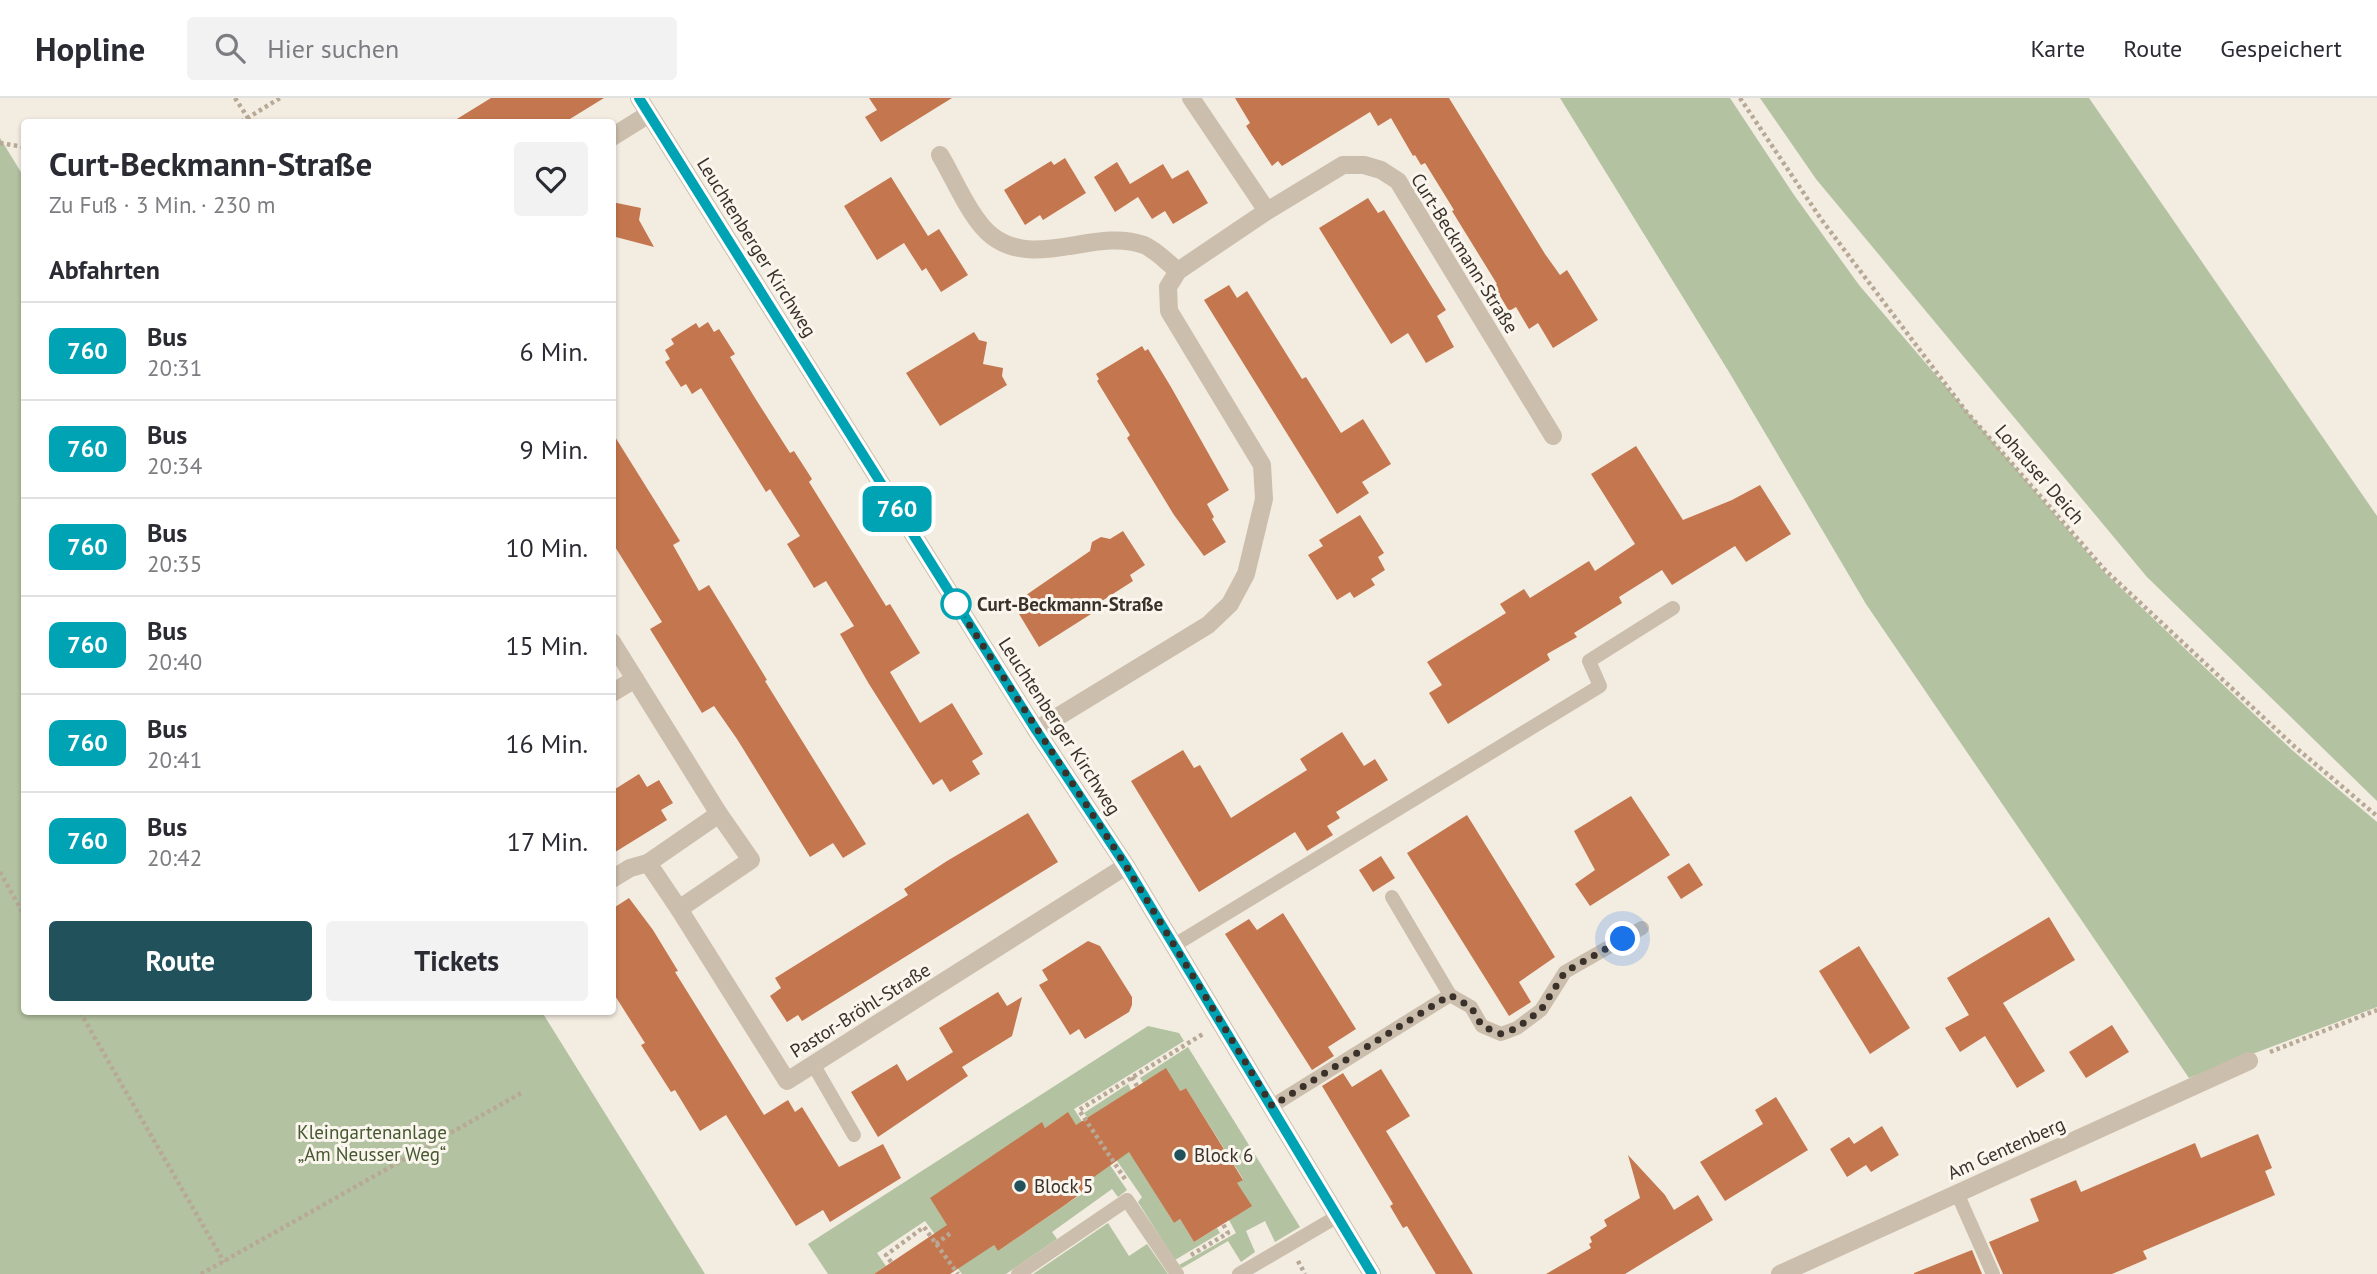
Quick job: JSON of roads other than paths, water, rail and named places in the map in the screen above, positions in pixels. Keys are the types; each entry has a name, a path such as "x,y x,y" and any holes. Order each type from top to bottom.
{"street":[{"name":"Leuchtenberger Kirchweg","path":"639,98 1036,730 1126,866 1371,1274"},
{"path":"1191,98 1267,211"},
{"path":"616,135 649,114"},
{"path":"940,155 982,226 993,237 1014,247 1030,250 1102,241 1144,245 1178,271 1168,288 1169,311 1262,466 1264,499 1246,574 1230,604 1208,625 1036,730"},
{"name":"Curt-Beckmann-Straße","path":"1178,271 1267,211 1343,165 1364,165 1381,170 1398,181 1553,436"},
{"path":"616,648 719,814 751,860 679,909"},
{"path":"616,691 635,679"},
{"path":"616,877 648,863 719,814"},
{"name":"Pastor-Bröhl-Straße","path":"648,863 787,1081 1126,866"},
{"name":"Am Gentenberg","path":"1780,1274 2249,1061"}],"lane":[{"path":"1173,946 1600,685 1589,662 1673,608"},
{"path":"1392,897 1450,995 1471,1007 1482,1026 1501,1034 1517,1028 1541,1010 1565,972 1642,928"},
{"path":"1272,1106 1450,995"},
{"path":"813,1064 854,1135"},
{"path":"1957,1194 1993,1274"},
{"path":"1018,1274 1127,1200 1174,1270"},
{"path":"1239,1274 1338,1216"}],"place":[{"name":"Curt-Beckmann-Straße","path":"956,604"},
{"name":"Block 6","path":"1180,1155"},
{"name":"Block 5","path":"1020,1186"}],"park label":[{"name":"Kleingartenanlage „Am Neusser Weg“","path":"372,1143"}]}
